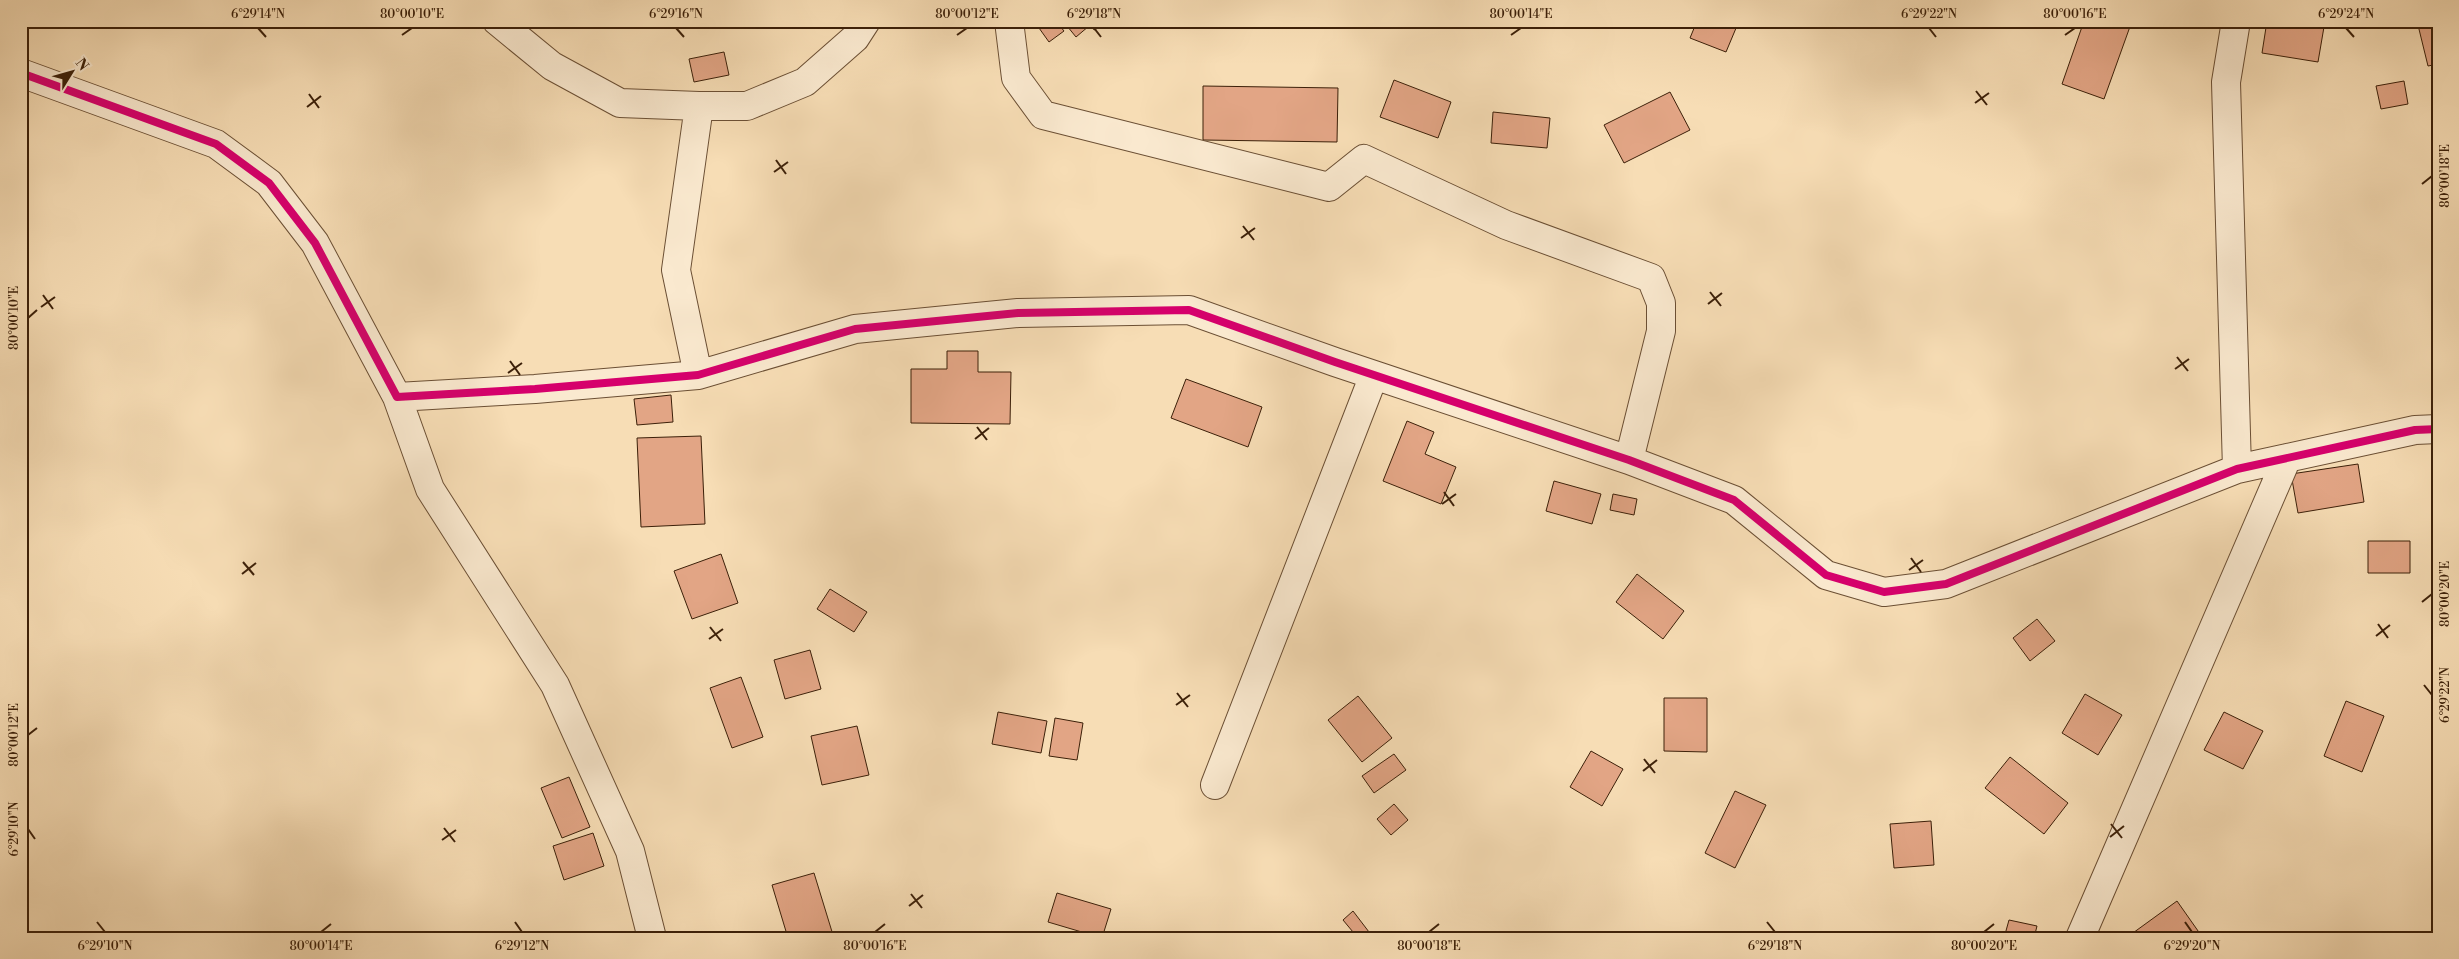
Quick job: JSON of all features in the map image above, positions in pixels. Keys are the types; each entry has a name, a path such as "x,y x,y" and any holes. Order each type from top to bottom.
{"street":[{"path":"497,21 552,66 620,103 699,106 747,106 805,82 855,38 866,21"},
{"path":"1009,21 1016,78 1043,115 1329,187 1364,159 1506,225 1651,278 1661,303 1661,331 1630,460"},
{"path":"2236,21 2226,82 2237,469"},
{"path":"21,73 216,144 268,183 315,243 397,397 430,489 555,685 630,851 652,938"},
{"path":"698,375 676,270 699,106"},
{"path":"397,397 535,389 698,375 855,329 1018,312 1189,310 1374,375 1630,460 1734,500 1826,574 1884,592 1946,584 2237,469 2415,430 2438,429"},
{"path":"1215,785 1374,375"},
{"path":"2080,938 2287,458"}],"building":[{"path":"600,21 614,21 611,27"},
{"path":"1047,21 1056,21 1064,31 1049,42 1039,28"},
{"path":"1063,21 1085,21 1089,26 1076,37"},
{"path":"1090,21 1113,21 1094,30"},
{"path":"1697,21 1739,21 1726,52 1690,38"},
{"path":"2042,21 2081,21 2080,28 2041,24"},
{"path":"2084,21 2132,21 2104,99 2062,84"},
{"path":"2267,21 2325,21 2318,62 2262,53"},
{"path":"2417,21 2438,21 2438,64 2428,66"},
{"path":"724,52 729,75 694,82 689,59"},
{"path":"1394,80 1451,102 1438,138 1380,117"},
{"path":"2404,81 2408,104 2381,109 2376,86"},
{"path":"1203,86 1338,88 1337,142 1203,140"},
{"path":"1670,92 1690,130 1624,163 1604,125"},
{"path":"1493,112 1550,118 1547,148 1491,143"},
{"path":"947,351 978,351 978,372 1011,372 1010,424 911,423 911,369 947,369"},
{"path":"1186,379 1262,407 1248,447 1171,418"},
{"path":"671,395 673,422 637,425 634,399"},
{"path":"1407,421 1434,432 1425,454 1456,467 1441,504 1383,481"},
{"path":"701,436 705,524 641,527 637,438"},
{"path":"2358,464 2364,502 2298,513 2291,474"},
{"path":"1554,481 1601,494 1592,524 1546,511"},
{"path":"1613,494 1637,499 1634,515 1610,510"},
{"path":"2368,541 2410,541 2410,573 2368,573"},
{"path":"721,554 738,603 692,619 674,571"},
{"path":"1637,574 1684,611 1663,639 1616,602"},
{"path":"830,589 867,612 854,632 817,609"},
{"path":"2037,619 2055,641 2030,661 2013,638"},
{"path":"810,650 821,689 785,699 774,660"},
{"path":"741,677 763,737 732,748 710,688"},
{"path":"2085,694 2122,715 2098,755 2062,733"},
{"path":"1358,696 1392,738 1362,762 1328,720"},
{"path":"1664,698 1707,698 1707,752 1664,751"},
{"path":"2346,701 2384,716 2362,772 2324,756"},
{"path":"998,712 1047,721 1041,753 992,744"},
{"path":"2224,712 2263,731 2243,769 2204,750"},
{"path":"1055,718 1083,723 1077,760 1049,756"},
{"path":"857,726 869,775 822,785 811,736"},
{"path":"1591,751 1623,769 1602,806 1570,787"},
{"path":"1394,754 1406,770 1374,793 1362,776"},
{"path":"2010,757 2068,803 2044,834 1985,788"},
{"path":"569,777 590,827 562,838 541,788"},
{"path":"1735,791 1766,805 1735,868 1705,853"},
{"path":"1394,804 1408,820 1391,835 1377,819"},
{"path":"1931,821 1934,865 1894,868 1890,824"},
{"path":"593,833 604,866 564,880 553,846"},
{"path":"814,873 833,935 822,938 788,938 772,885"},
{"path":"1057,893 1111,909 1102,938 1048,922"},
{"path":"2177,901 2203,938 2126,938"},
{"path":"1353,911 1369,932 1362,938 1358,938 1343,920"},
{"path":"2009,920 2037,926 2034,938 2004,938"},
{"path":"1336,931 1342,938 1329,938"},
{"path":"1024,932 1036,938 1021,938"}],"cycle path":[{"path":"21,73 216,144 269,183 315,243 397,397 535,389 698,375 855,329 1018,313 1189,310 1335,362 1629,460 1734,500 1826,575 1884,592 1946,584 2237,469 2415,430 2438,429"}]}
